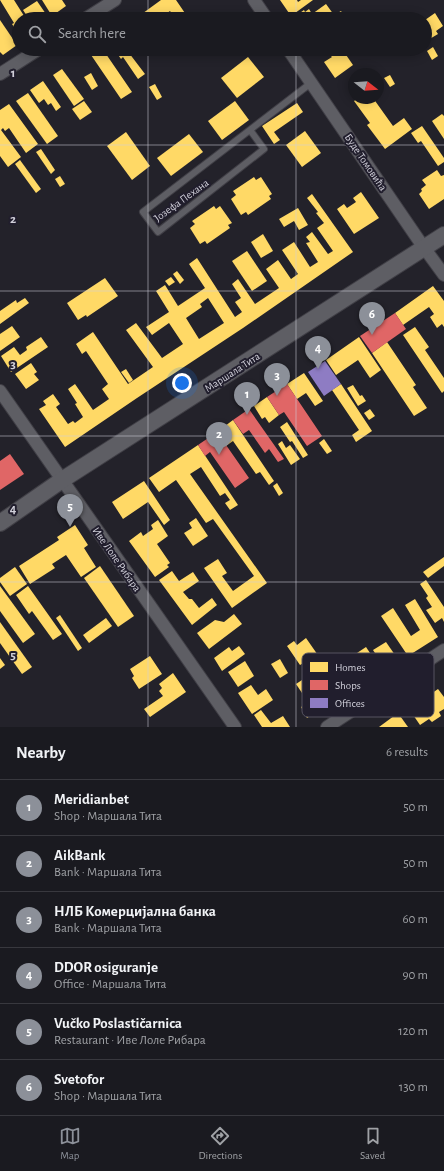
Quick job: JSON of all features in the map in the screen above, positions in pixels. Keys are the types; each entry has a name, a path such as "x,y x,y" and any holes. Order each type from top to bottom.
{"street":[{"path":"96,12 115,0"},
{"path":"254,0 262,12"},
{"path":"0,74 28,56"},
{"name":"Буде Томовића","path":"293,56 444,275"},
{"name":"Маршала Тита","path":"0,523 62,480 444,235"},
{"name":"Иве Лоле Рибара","path":"0,391 235,727"},
{"path":"434,657 444,650"},
{"path":"327,727 342,717"}],"lane":[{"name":"Јозефа Пехана","path":"250,130 264,149 158,232 143,212 311,83"}],"building: Homes":[{"path":"0,0 14,0 22,12 12,12 12,20"},
{"path":"42,0 62,0 66,6 58,12 50,12"},
{"path":"161,0 176,0 184,12 170,11 144,12"},
{"path":"280,0 297,0 298,2 301,0 313,0 296,12 288,12"},
{"path":"37,1 45,12 24,12 23,10"},
{"path":"326,4 332,12 315,12"},
{"path":"435,13 443,26 436,31 438,34 432,38 432,15"},
{"path":"0,20 12,38 12,49 3,55 0,52"},
{"path":"433,47 438,56 432,60 430,56 432,56"},
{"path":"92,56 107,56 132,92 121,99"},
{"path":"119,56 131,56 145,74 138,79 123,57 121,59"},
{"path":"331,56 347,56 353,65 335,78 324,62 332,57"},
{"path":"248,57 264,77 237,98 221,78"},
{"path":"62,69 84,99 74,106 53,75"},
{"path":"91,73 98,86 92,90 84,77"},
{"path":"390,75 395,84 390,87 384,78"},
{"path":"43,81 61,107 56,111 51,103 48,105 44,99 39,103 30,90"},
{"path":"155,84 162,97 157,100 149,87"},
{"path":"28,93 58,136 47,144 16,101"},
{"path":"84,101 92,112 80,120 72,109"},
{"path":"235,101 249,120 222,140 208,121"},
{"path":"297,103 303,112 274,132 280,140 274,144 262,126"},
{"path":"9,104 38,144 26,153 9,128 5,131 3,128 1,130 21,157 8,167 0,156 0,110"},
{"path":"356,104 377,104 393,126 404,118 412,129 385,149 367,125 370,123"},
{"path":"442,114 444,116 444,139 432,121"},
{"path":"422,126 444,158 444,162 438,166 421,141 418,143 411,133"},
{"path":"305,131 321,153 302,167 286,145"},
{"path":"126,132 150,166 132,180 107,146"},
{"path":"189,134 203,152 171,176 157,158"},
{"path":"41,149 55,170 51,174 36,152"},
{"path":"20,160 41,189 36,193 15,164"},
{"path":"437,170 441,176 444,175 444,199 429,209 419,194 422,191 421,189 426,185 422,180"},
{"path":"60,176 65,184 60,187 55,179"},
{"path":"254,177 256,180 261,177 272,194 269,196 271,199 248,215 246,212 241,215 231,199 236,195 233,191"},
{"path":"361,192 379,218 354,234 337,209 344,204 347,208 356,202 353,198"},
{"path":"312,194 353,252 243,328 65,447 39,409 46,405 43,401 53,394 60,404 56,407 68,424 73,421 75,423 83,417 75,404 77,403 68,389 75,384 93,410 109,399 102,389 108,384 86,351 82,354 76,344 93,332 128,384 153,367 126,330 136,323 162,358 183,344 169,323 152,335 146,327 169,312 156,291 165,285 178,306 205,288 189,264 197,258 235,317 242,312 235,302 241,298 232,284 238,279 255,304 279,288 266,269 278,260 291,279 298,274 282,250 294,242 310,267 318,262 306,243 310,242 306,237 312,232 328,254 333,251 317,228 324,223 316,213 318,212 307,198","holes":["208,298 224,323 199,339 186,318 202,307 200,304"]},
{"path":"214,206 216,209 220,206 232,223 228,225 230,228 207,244 205,241 200,244 190,228 195,224 192,221"},
{"path":"298,208 308,225 299,230 294,221 284,227 279,219"},
{"path":"263,234 273,251 261,258 251,242"},
{"path":"247,251 267,281 252,291 232,261"},
{"path":"177,271 184,280 180,284 173,274"},
{"path":"171,277 175,282 169,286 165,281"},
{"path":"105,278 118,296 87,317 86,315 78,320 67,303"},
{"path":"433,286 444,301 444,327 442,324 437,328 430,317 434,314 429,307 403,325 395,313"},
{"path":"25,298 29,303 0,324 0,311 16,300 17,303"},
{"path":"12,326 20,337 0,351 0,334"},
{"path":"415,327 429,347 425,350 444,378 444,391 442,393 403,335"},
{"path":"41,337 48,347 11,372 1,356 14,347 20,355 27,350 26,347"},
{"path":"359,337 381,370 370,378 358,360 336,375 326,360"},
{"path":"387,342 416,385 413,387 427,408 414,416 372,353"},
{"path":"31,363 37,372 34,374 39,380 26,389 15,374"},
{"path":"126,369 133,380 129,383 121,372"},
{"path":"304,373 323,401 315,406 306,393 297,399 287,384"},
{"path":"341,384 372,431 356,442 352,435 359,430 332,390"},
{"path":"353,385 360,396 362,395 366,401 358,406 347,388"},
{"path":"267,397 279,415 269,423 265,417 262,419 254,406"},
{"path":"370,409 375,416 369,420 364,413"},
{"path":"233,420 274,481 269,485 260,472 256,474 233,441 226,446 217,432"},
{"path":"287,422 308,455 303,458 292,441 290,442 280,427"},
{"path":"324,439 332,451 327,454 319,443"},
{"path":"282,441 286,448 290,445 300,459 291,465 278,444"},
{"path":"198,445 238,505 230,510 225,503 230,500 225,493 220,496 201,467 190,474 267,583 232,608 204,568 218,559 227,573 222,576 233,591 254,576 213,519 206,523 176,480 159,492 149,478"},
{"path":"144,481 170,520 164,525 148,502 123,519 112,502"},
{"path":"277,483 283,493 279,496 273,486"},
{"path":"196,518 208,536 193,546 184,533 192,528 189,523"},
{"path":"158,520 168,536 157,544 170,563 167,565 169,567 155,577 129,541 141,532 143,536 153,529 151,525"},
{"path":"75,525 88,545 84,548 96,567 81,577 66,555 52,564 55,568 30,584 19,566 59,540 57,537"},
{"path":"444,557 444,566 428,578 423,572"},
{"path":"100,566 134,616 118,627 84,578"},
{"path":"15,567 27,584 10,596 0,582 0,578"},
{"path":"172,571 179,581 193,572 199,581 183,592 189,599 192,599 199,608 212,598 217,605 192,625 159,580"},
{"path":"426,580 444,607 444,622 442,618 435,623 426,610 432,607 426,598 428,596 420,584"},
{"path":"0,586 35,634 23,643 0,611"},
{"path":"28,586 62,634 53,640 32,611 29,614 16,595"},
{"path":"415,599 438,637 413,653 406,653 381,616 393,608 411,636 420,630 405,605"},
{"path":"234,614 242,624 209,649 197,633 215,620 224,622"},
{"path":"60,615 82,648 78,651 56,618"},
{"path":"106,618 112,626 89,643 83,635"},
{"path":"0,622 32,667 22,674 0,643"},
{"path":"306,638 316,653 302,653 302,664 300,665 287,646 294,641 297,645"},
{"path":"386,642 394,653 375,653 373,650"},
{"path":"239,646 245,654 222,671 214,658 229,647 232,651"},
{"path":"366,647 370,653 357,653"},
{"path":"150,656 162,674 139,689 132,678 134,676 130,669"},
{"path":"0,658 5,665 0,669"},
{"path":"280,659 288,673 280,678 271,664"},
{"path":"245,661 254,676 238,687 228,672"},
{"path":"173,673 186,692 150,717 144,709 163,696 159,691 162,688 159,684"},
{"path":"302,680 302,693 296,684"},
{"path":"251,685 258,695 266,689 273,700 252,714 238,693"},
{"path":"438,689 444,697 444,709 439,712 441,716 432,722 429,719 420,725 414,717 434,717 434,692"},
{"path":"261,710 271,723 283,716 290,727 262,727 254,715"},
{"path":"393,717 401,717 408,727 379,727"}],"building: Shops":[{"path":"395,313 406,329 372,353 360,336"},
{"path":"287,384 322,436 307,446 284,412 279,415 267,397"},
{"path":"249,409 284,459 278,462 269,449 265,453 249,430 243,434 233,420"},
{"path":"217,432 249,478 235,488 210,452 205,456 198,445"},
{"path":"10,454 24,474 0,490 0,461"}],"building: Offices":[{"path":"325,361 341,384 324,396 308,372"}],"place":[{"name":"Svetofor","path":"372,335"},
{"name":"DDOR osiguranje","path":"318,369"},
{"name":"НЛБ Комерцијална банка","path":"277,396"},
{"name":"Meridianbet","path":"247,415"},
{"name":"AikBank","path":"219,455"},
{"name":"Vučko Poslastičarnica","path":"70,527"}]}
